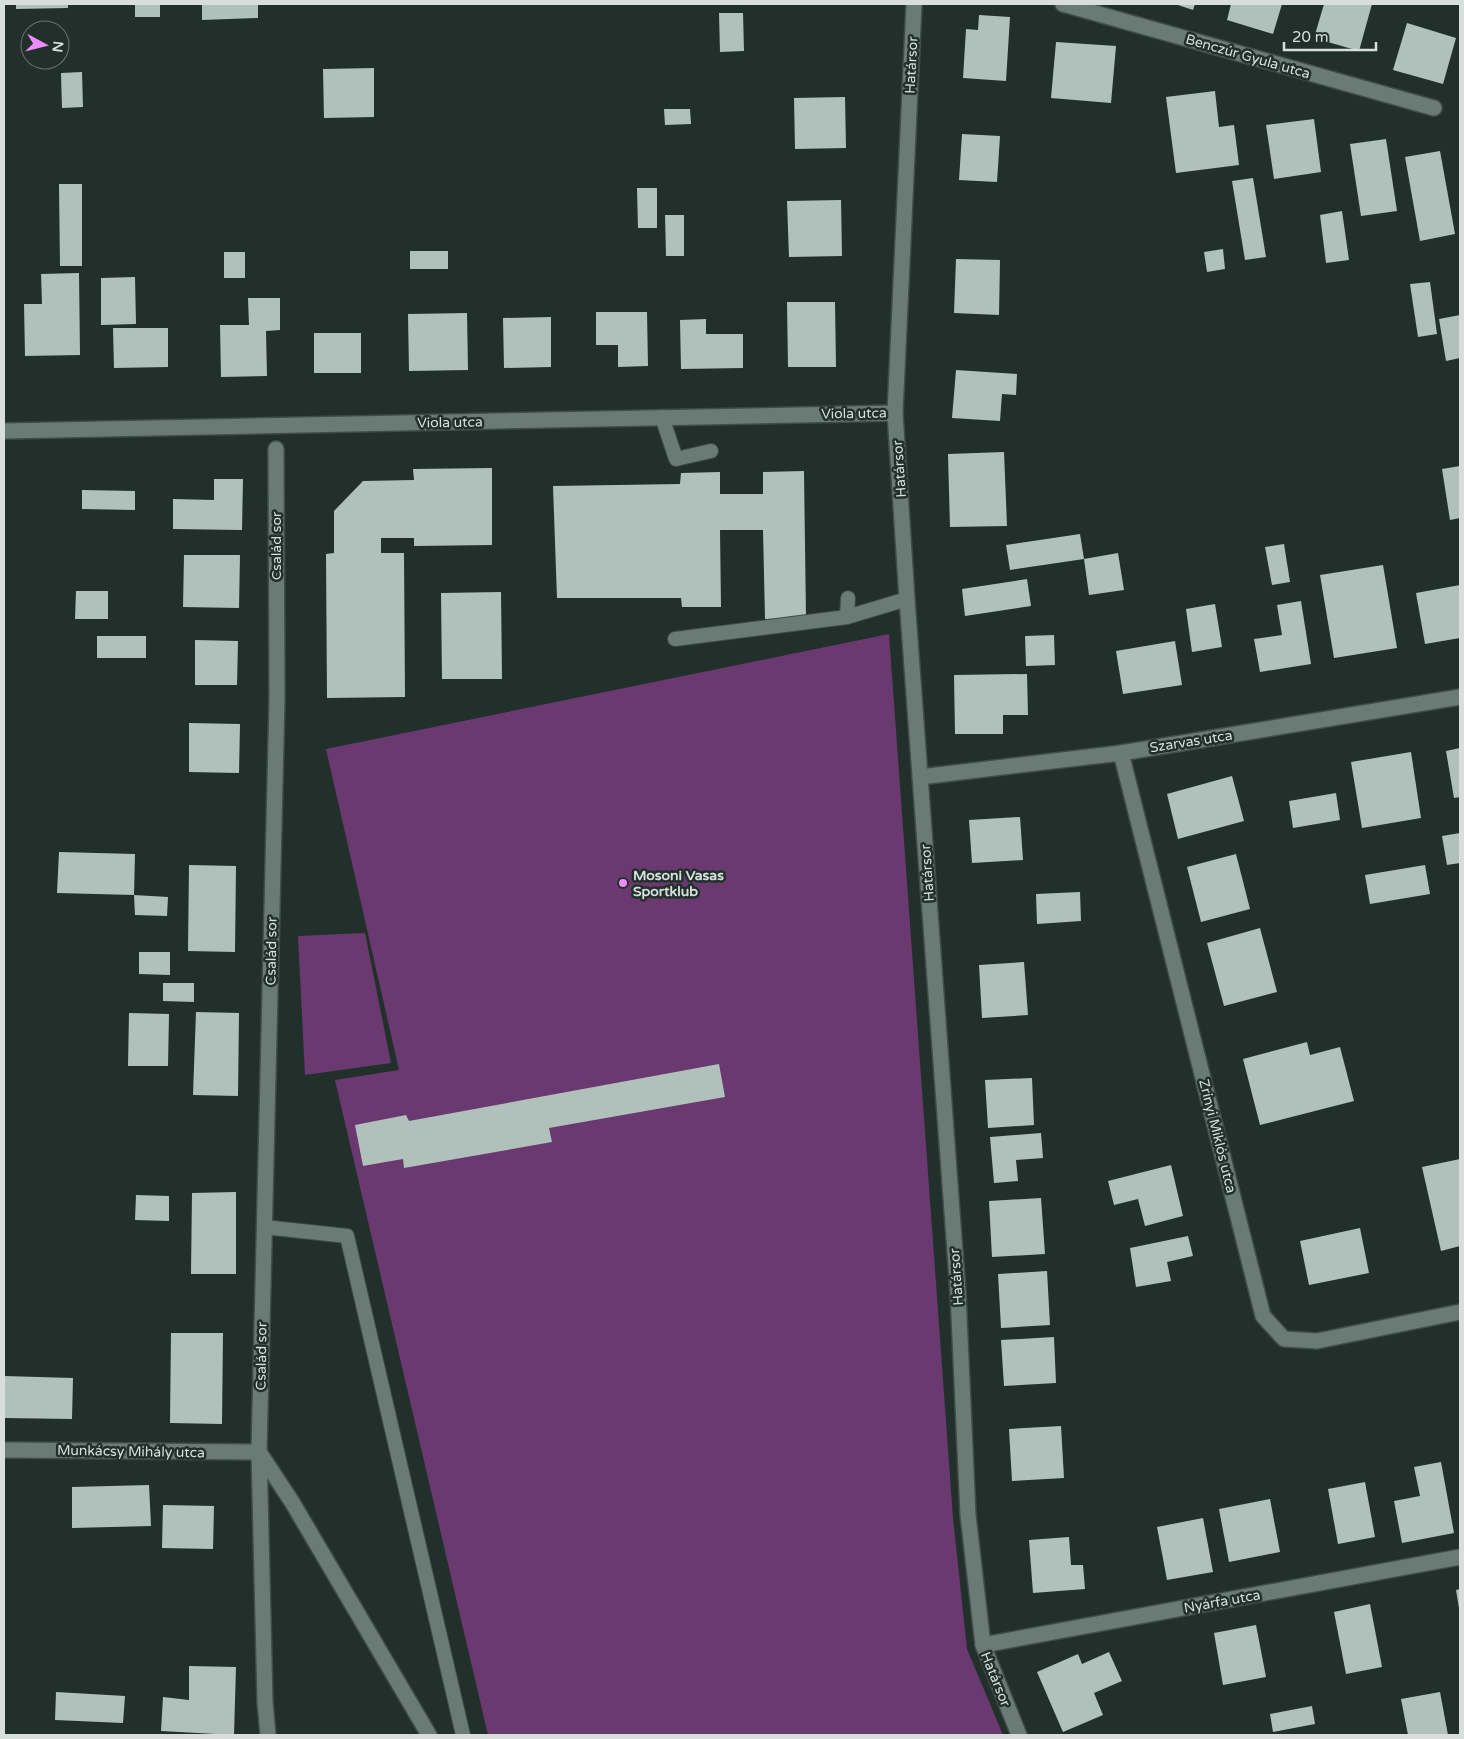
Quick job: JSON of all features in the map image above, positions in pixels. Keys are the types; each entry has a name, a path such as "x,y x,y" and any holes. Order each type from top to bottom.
{"street":[{"name":"Határsor","path":"914,4 895,412 958,1293 968,1515 983,1645 1019,1735"},
{"name":"Benczúr Gyula utca","path":"1063,4 1434,108"},
{"name":"Viola utca","path":"4,430 895,412"},
{"name":"Család sor","path":"268,1735 265,1702 259,1452 277,699 276,450"},
{"name":"Szarvas utca","path":"920,776 1121,752 1460,697"},
{"name":"Zrínyi Miklós utca","path":"1121,752 1263,1316 1284,1339 1317,1341 1460,1312"},
{"name":"Munkácsy Mihály utca","path":"4,1450 259,1452"},
{"path":"259,1452 292,1502 429,1735"},
{"name":"Nyárfa utca","path":"983,1645 1460,1557"}],"lane":[{"path":"662,417 676,459 711,451"},
{"path":"847,617 848,598"},
{"path":"675,639 847,617 907,599"},
{"path":"264,1227 347,1236 464,1735"}],"shaded area":[{"path":"889,634 953,1518 967,1649 1003,1735 488,1735 335,1080 399,1070 326,749"},
{"path":"365,933 391,1063 305,1075 298,936"}],"building":[{"path":"16,4 68,4 68,8 16,9"},
{"path":"135,4 160,4 160,17 135,17"},
{"path":"202,4 258,4 258,18 202,20"},
{"path":"1175,4 1195,4 1193,10"},
{"path":"1231,4 1282,4 1273,34 1227,20"},
{"path":"1324,4 1372,4 1359,51 1314,38"},
{"path":"719,13 743,13 744,51 720,52"},
{"path":"979,15 1010,17 1006,81 963,78 966,29 978,30"},
{"path":"1407,23 1456,38 1443,84 1393,70"},
{"path":"1056,42 1116,46 1111,103 1051,98"},
{"path":"374,68 374,117 324,118 323,69"},
{"path":"82,72 83,107 62,108 61,73"},
{"path":"1215,91 1219,127 1234,125 1239,165 1176,173 1166,97"},
{"path":"845,97 846,148 795,149 794,98"},
{"path":"664,109 690,109 691,124 665,125"},
{"path":"1314,119 1321,172 1274,179 1266,125"},
{"path":"962,134 1000,136 997,182 959,180"},
{"path":"1386,139 1397,211 1361,216 1350,144"},
{"path":"1440,151 1455,234 1420,241 1405,157"},
{"path":"1253,178 1266,257 1245,260 1232,181"},
{"path":"59,184 82,184 82,266 60,266"},
{"path":"637,188 657,188 657,228 638,228"},
{"path":"841,200 842,256 789,257 787,201"},
{"path":"1342,211 1349,260 1326,263 1320,215"},
{"path":"665,215 684,215 684,256 666,256"},
{"path":"1223,249 1225,269 1207,272 1204,252"},
{"path":"410,251 448,251 448,269 410,269"},
{"path":"224,252 245,252 245,278 224,278"},
{"path":"956,259 1000,260 999,315 954,313"},
{"path":"79,273 80,355 25,356 24,304 42,304 41,274"},
{"path":"135,277 136,324 101,325 101,278"},
{"path":"1430,282 1437,334 1418,337 1410,284"},
{"path":"248,298 280,298 280,330 266,331 267,376 221,377 220,325 249,325"},
{"path":"787,302 835,302 836,367 788,367"},
{"path":"596,312 647,312 648,366 618,367 618,345 596,345"},
{"path":"467,313 468,370 409,371 408,314"},
{"path":"1460,315 1460,358 1446,361 1439,319"},
{"path":"551,317 551,367 504,368 503,318"},
{"path":"706,319 706,334 743,334 743,368 681,369 680,320"},
{"path":"113,328 168,328 168,367 114,368"},
{"path":"314,333 361,333 361,373 314,373"},
{"path":"956,370 1017,374 1016,395 1002,394 1000,421 952,418"},
{"path":"1004,452 1007,526 950,527 948,454"},
{"path":"1460,466 1460,518 1450,520 1442,469"},
{"path":"492,468 492,545 414,546 414,538 381,538 381,553 404,553 405,697 327,698 326,554 334,553 334,511 363,481 414,480 413,469"},
{"path":"804,471 806,618 765,619 763,530 720,530 721,607 682,607 681,598 557,598 553,486 680,484 681,473 720,472 720,494 763,494 763,472"},
{"path":"214,479 243,479 242,530 173,529 173,499 214,500"},
{"path":"82,490 135,491 135,510 82,509"},
{"path":"1080,534 1084,559 1010,570 1006,545"},
{"path":"1284,544 1290,582 1272,585 1265,547"},
{"path":"1118,553 1124,590 1089,595 1084,559"},
{"path":"184,555 240,555 239,608 183,607"},
{"path":"1383,565 1397,648 1334,658 1320,575"},
{"path":"1027,579 1031,606 965,616 962,589"},
{"path":"1460,585 1460,638 1425,644 1416,593"},
{"path":"76,591 108,591 108,619 75,619"},
{"path":"501,592 502,679 442,679 441,593"},
{"path":"1301,601 1311,664 1260,672 1254,639 1282,635 1277,605"},
{"path":"1215,604 1222,647 1192,652 1186,609"},
{"path":"1054,635 1055,665 1026,666 1025,636"},
{"path":"97,636 146,636 146,658 97,658"},
{"path":"195,640 238,641 237,685 195,685"},
{"path":"1175,641 1182,685 1123,694 1116,651"},
{"path":"1027,674 1028,715 1003,715 1003,734 955,734 954,675"},
{"path":"189,723 240,724 239,773 189,772"},
{"path":"1460,748 1460,797 1454,798 1446,751"},
{"path":"1411,752 1421,818 1362,828 1351,762"},
{"path":"1232,776 1244,821 1178,839 1167,794"},
{"path":"1336,793 1340,820 1293,828 1289,801"},
{"path":"1020,817 1023,860 972,863 969,820"},
{"path":"1460,833 1460,863 1447,865 1442,836"},
{"path":"59,852 135,854 134,895 57,893"},
{"path":"1236,854 1250,909 1201,922 1187,867"},
{"path":"189,865 236,866 235,952 188,951"},
{"path":"1425,865 1430,894 1370,904 1365,875"},
{"path":"1080,892 1081,921 1037,924 1036,894"},
{"path":"134,895 168,897 167,916 135,915"},
{"path":"1260,928 1277,992 1224,1006 1207,943"},
{"path":"139,952 170,952 170,975 139,974"},
{"path":"1024,962 1028,1015 982,1018 979,965"},
{"path":"163,983 194,983 194,1002 163,1001"},
{"path":"196,1012 239,1013 238,1096 193,1095"},
{"path":"129,1013 169,1014 168,1066 128,1066"},
{"path":"1307,1042 1310,1055 1340,1047 1354,1101 1260,1125 1243,1059"},
{"path":"719,1064 725,1097 549,1128 552,1142 404,1168 403,1159 363,1166 355,1125 406,1115 409,1121"},
{"path":"1032,1078 1034,1125 988,1128 985,1080"},
{"path":"1041,1133 1043,1158 1016,1160 1018,1181 994,1183 990,1137"},
{"path":"1460,1159 1460,1246 1441,1251 1422,1167"},
{"path":"1171,1165 1183,1216 1145,1226 1138,1199 1114,1205 1108,1181"},
{"path":"236,1192 236,1274 191,1274 192,1193"},
{"path":"136,1195 169,1196 169,1221 135,1220"},
{"path":"1041,1198 1045,1254 992,1257 989,1201"},
{"path":"1360,1228 1369,1273 1309,1285 1300,1241"},
{"path":"1188,1236 1193,1256 1167,1262 1171,1281 1136,1287 1130,1248"},
{"path":"1047,1271 1050,1325 1001,1328 998,1274"},
{"path":"171,1333 223,1333 222,1424 170,1423"},
{"path":"1054,1337 1056,1383 1004,1386 1001,1340"},
{"path":"4,1376 73,1378 72,1419 4,1418"},
{"path":"1061,1426 1064,1478 1012,1481 1009,1429"},
{"path":"1441,1462 1454,1533 1402,1543 1394,1501 1420,1496 1414,1467"},
{"path":"1365,1482 1375,1537 1338,1544 1328,1489"},
{"path":"149,1485 151,1526 72,1528 72,1487"},
{"path":"1270,1499 1280,1552 1229,1562 1219,1509"},
{"path":"163,1505 214,1506 213,1549 162,1548"},
{"path":"1203,1518 1213,1572 1167,1580 1157,1527"},
{"path":"1069,1537 1071,1565 1083,1565 1085,1589 1033,1593 1029,1540"},
{"path":"1460,1589 1460,1608 1459,1608 1456,1590"},
{"path":"1370,1604 1382,1667 1346,1674 1334,1612"},
{"path":"1256,1625 1266,1677 1223,1685 1214,1633"},
{"path":"1109,1652 1122,1681 1094,1693 1103,1715 1063,1732 1037,1672 1078,1654 1082,1664"},
{"path":"189,1666 236,1667 234,1735 161,1731 163,1697 189,1700"},
{"path":"56,1692 125,1696 123,1723 55,1720"},
{"path":"1440,1692 1448,1735 1408,1735 1401,1699"},
{"path":"1312,1706 1315,1724 1273,1732 1270,1714"}],"place":[{"name":"Mosoni Vasas Sportklub","path":"623,883"}]}
